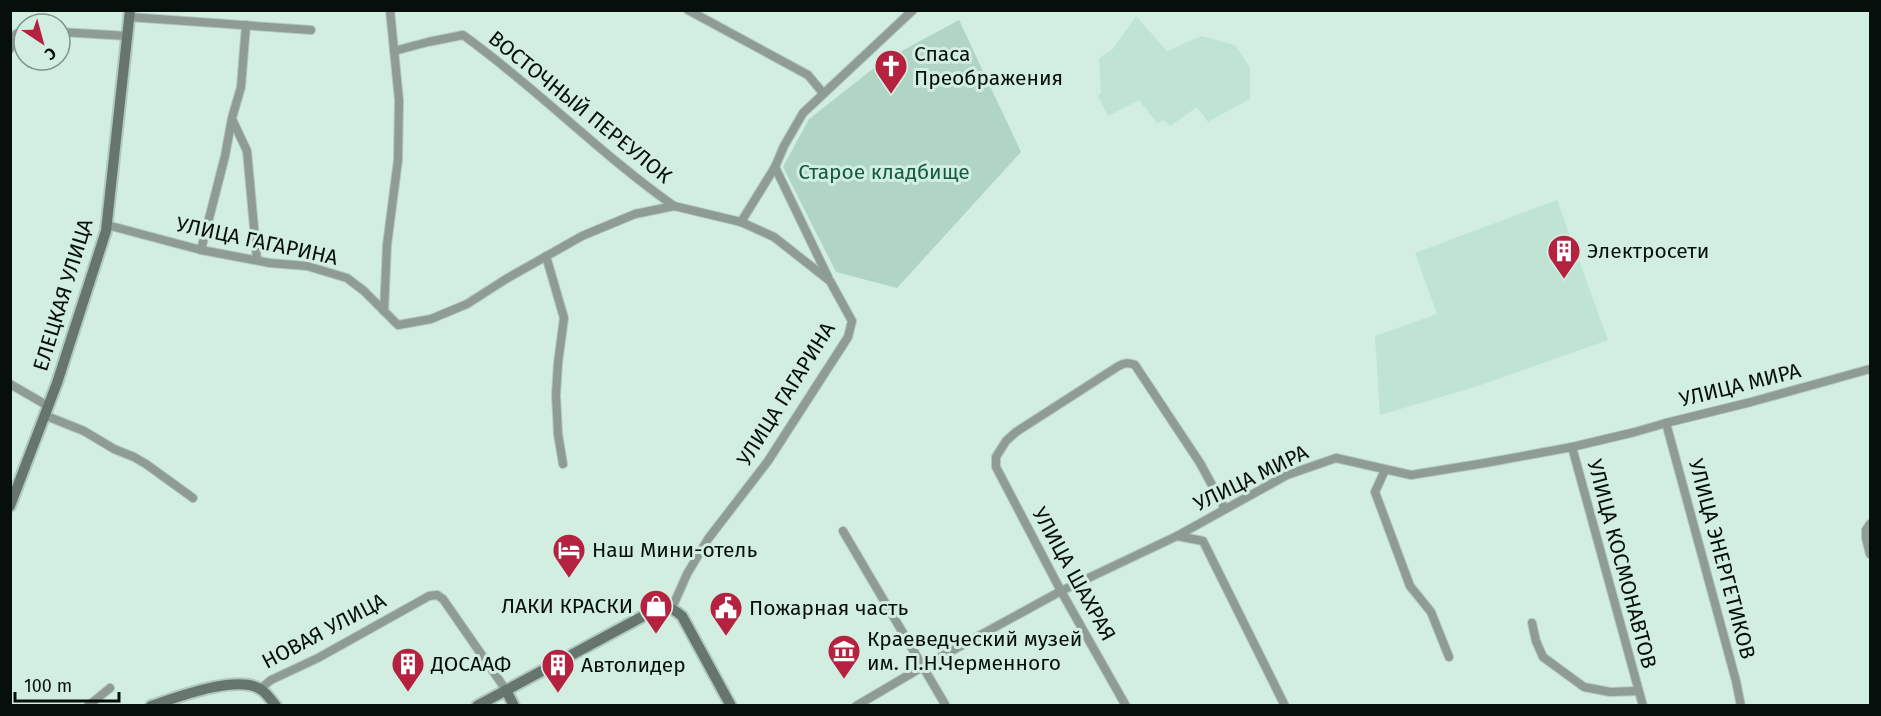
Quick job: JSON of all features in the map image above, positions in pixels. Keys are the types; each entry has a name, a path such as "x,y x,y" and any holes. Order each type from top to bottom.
{"main road":[{"name":"ЕЛЕЦКАЯ УЛИЦА","path":"10,506 46,411 103,242 107,225 130,14"},
{"path":"477,705 649,613 667,607 672,608 681,616 731,705"},
{"name":"НОВАЯ УЛИЦА","path":"151,705 209,687 237,685 260,689"},
{"path":"260,689 276,705"},
{"path":"506,690 514,705"}],"street":[{"path":"384,311 387,245 398,160 399,100 390,10"},
{"path":"688,10 808,75 823,93"},
{"path":"741,222 775,167 803,113 913,10"},
{"name":"ЕЛЕЦКАЯ УЛИЦА","path":"130,14 311,30"},
{"path":"201,250 241,87 246,25"},
{"path":"72,33 128,36"},
{"name":"ВОСТОЧНЫЙ ПЕРЕУЛОК","path":"394,51 463,35 650,189 674,206"},
{"path":"232,118 247,151 257,260"},
{"path":"775,167 830,281"},
{"name":"УЛИЦА ГАГАРИНА","path":"107,225 201,250 307,266 347,278 364,291 398,325 431,319 467,304 582,236 635,214 674,206 741,222 774,237 830,281 852,321 848,337 768,461 708,539 687,573 672,608"},
{"path":"546,256 564,318 556,395 558,434 563,464"},
{"name":"УЛИЦА ШАХРАЯ","path":"1126,705 1061,591 996,467 996,457 1006,441 1016,432 1117,367 1130,363 1135,365 1170,416 1200,463 1225,509"},
{"name":"УЛИЦА МИРА","path":"856,705 1061,591 1177,536 1287,475 1336,458 1411,475 1572,447 1870,369"},
{"path":"10,384 46,411 146,464 193,498"},
{"name":"УЛИЦА ЭНЕРГЕТИКОВ","path":"1666,423 1741,705"},
{"name":"УЛИЦА КОСМОНАВТОВ","path":"1572,447 1643,705"},
{"path":"1385,470 1375,492 1384,520 1410,586 1431,612 1449,657"},
{"path":"1870,524 1866,530 1866,538 1870,554"},
{"path":"843,531 946,705"},
{"path":"1177,536 1203,541 1285,705"},
{"name":"НОВАЯ УЛИЦА","path":"260,689 271,680 429,596 437,596 443,599 506,690"},
{"name":"УЛИЦА КОСМОНАВТОВ","path":"1532,623 1543,657 1584,687 1610,692 1638,691"},
{"path":"88,705 110,688"}],"shaded area":[{"path":"1136,16 1167,51 1201,36 1235,45 1250,68 1250,99 1208,122 1197,107 1170,126 1164,120 1157,123 1139,100 1108,116 1098,96 1101,92 1099,58 1113,49"},
{"path":"1557,200 1608,340 1475,387 1380,415 1375,336 1437,314 1415,253"}],"green space":[{"name":"Старое кладбище","path":"959,20 1021,152 897,288 836,272 783,167 809,119 883,61"}],"place":[{"name":"Спаса Преображения","path":"891,95"},
{"name":"Электросети","path":"1564,280"},
{"name":"Наш Мини-отель","path":"569,579"},
{"name":"ЛАКИ КРАСКИ","path":"656,635"},
{"name":"Пожарная часть","path":"726,637"},
{"name":"Краеведческий музей им. П.Н.Черменного","path":"844,680"},
{"name":"ДОСААФ","path":"408,693"},
{"name":"Автолидер","path":"558,694"}]}
